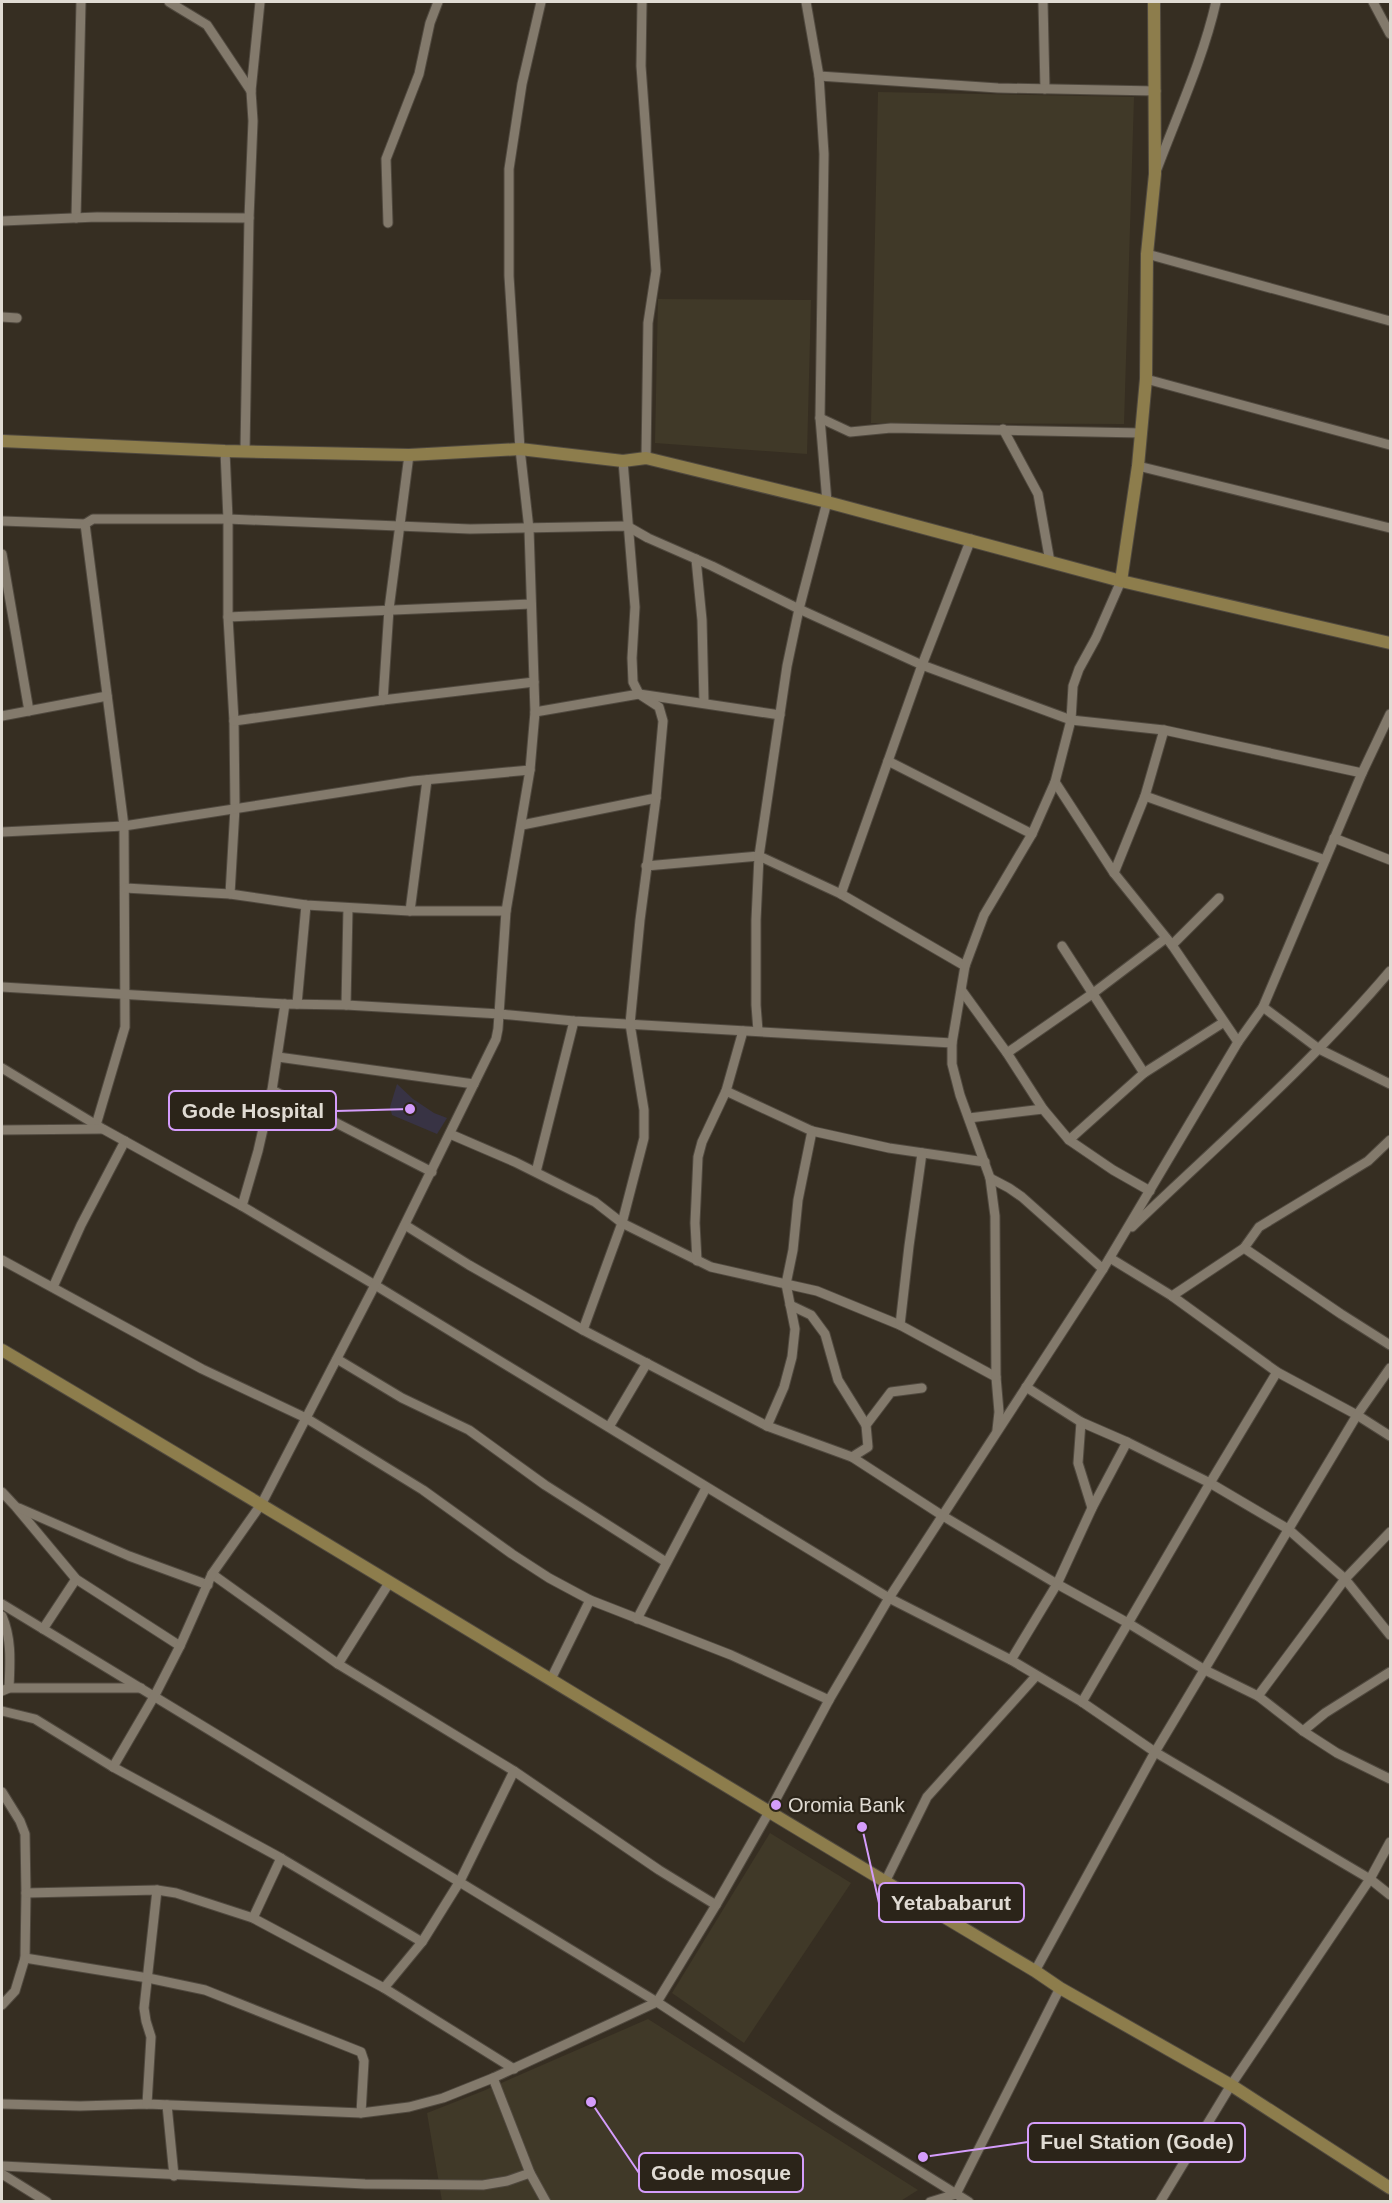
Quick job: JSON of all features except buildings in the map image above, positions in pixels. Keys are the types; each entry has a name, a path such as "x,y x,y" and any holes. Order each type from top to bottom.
{"street":[{"path":"76,218 81,2"},
{"path":"169,2 207,25 251,92"},
{"path":"245,451 253,120 251,92 260,2"},
{"path":"388,223 386,159 419,75 430,24 438,2"},
{"path":"113,1767 155,1695 212,1574 262,1503 432,1172 496,1039 500,1014 506,911 522,825 535,712 530,529 520,449 508,276 509,169 522,84 540,4 529,2"},
{"path":"642,2 641,66 656,271 648,322 646,458"},
{"path":"758,1031 756,984 759,856 787,666 799,609 827,502 820,418 824,154 819,76 806,2"},
{"path":"1042,2 1046,89"},
{"path":"996,1435 999,1412 996,1377 995,1216 990,1178 960,1095 952,1064 952,1042 965,966 984,915 1032,834 1055,782 1071,720 1071,700 1075,678 1096,638 1121,581 1138,466 1146,379 1147,254 1155,174 1154,2"},
{"path":"1155,174 1188,93 1216,2"},
{"path":"1373,2 1390,34"},
{"path":"819,76 1046,89 1156,91"},
{"path":"2,221 76,218 249,218"},
{"path":"1147,254 1390,321"},
{"path":"2,317 17,318"},
{"path":"1146,379 1390,445"},
{"path":"820,418 850,432 891,428 1142,433"},
{"path":"1003,429 1038,494 1050,562"},
{"path":"2,441 225,451 409,455 520,449 623,460 646,458 971,539 1121,581 1390,643"},
{"path":"225,451 235,808 230,894"},
{"path":"383,700 389,609 409,455"},
{"path":"583,1330 622,1223 644,1138 644,1110 630,1024 646,866 656,798 662,712 659,707 639,694 633,682 635,608 623,460"},
{"path":"1138,466 1390,528"},
{"path":"2,521 85,524 93,519 228,519 530,529 627,526 648,538 922,665 1071,720 1164,730 1362,774"},
{"path":"85,524 124,826 125,1027 99,1127"},
{"path":"841,894 922,665 971,539"},
{"path":"2,554 29,711"},
{"path":"696,559 702,620 704,703"},
{"path":"228,617 531,603"},
{"path":"234,721 534,682"},
{"path":"535,712 639,694 780,715"},
{"path":"2,716 107,696"},
{"path":"2,2104 80,2106 147,2104 361,2113 409,2108 443,2098 493,2078 657,2002 716,1905 829,1700 889,1598 1110,1258 1238,1042 1263,1007 1334,838 1390,714"},
{"path":"1114,873 1145,796 1164,730"},
{"path":"888,762 1032,834"},
{"path":"2,832 124,826 427,780 530,770"},
{"path":"410,911 427,780"},
{"path":"1055,782 1114,873 1169,941 1238,1042"},
{"path":"1145,796 1325,860"},
{"path":"522,825 656,798"},
{"path":"1334,838 1390,860"},
{"path":"646,866 759,856 841,894 965,966"},
{"path":"124,888 230,894 306,905 348,908 410,911 506,911"},
{"path":"1007,1053 1169,941 1219,898"},
{"path":"297,1004 306,905"},
{"path":"346,1005 348,908"},
{"path":"1062,946 1144,1072"},
{"path":"1121,1237 1319,1049 1357,1010 1390,971"},
{"path":"2,987 285,1004 346,1005 500,1014 574,1021 952,1042"},
{"path":"962,991 1007,1053 1043,1109 1069,1140 1113,1170 1150,1191"},
{"path":"242,1206 272,1090 285,1004"},
{"path":"1263,1007 1319,1049 1390,1084"},
{"path":"536,1172 574,1021"},
{"path":"1069,1140 1144,1072 1224,1022"},
{"path":"697,1261 695,1223 698,1157 702,1142 726,1091 742,1031"},
{"path":"278,1057 474,1084"},
{"path":"2,1068 99,1127 242,1206 375,1285 889,1598 1011,1660 1082,1702 1155,1752 1370,1879 1390,1895"},
{"path":"272,1090 432,1172"},
{"path":"726,1091 812,1131 889,1148 985,1162"},
{"path":"969,1118 1043,1109"},
{"path":"2,1130 99,1127"},
{"path":"768,1426 784,1387 792,1357 795,1329 786,1284 793,1250 798,1200 812,1131"},
{"path":"450,1134 536,1172 595,1202 622,1223 697,1261 711,1267 817,1291 900,1325 996,1377"},
{"path":"1172,1296 1244,1248 1259,1227 1368,1161 1390,1140"},
{"path":"52,1287 125,1141"},
{"path":"900,1325 922,1153"},
{"path":"990,1178 1022,1197 1103,1269"},
{"path":"405,1225 469,1265 583,1330 768,1426 852,1457 943,1516 1057,1584 1128,1623 1205,1670 1257,1696 1285,1715 1303,1731 1337,1753 1390,1779"},
{"path":"1244,1248 1390,1345"},
{"path":"1110,1258 1172,1296 1277,1372 1390,1436"},
{"path":"2,1260 202,1369 306,1418 423,1490 521,1560 590,1600 731,1655 829,1700"},
{"path":"790,1305 811,1315 825,1334 838,1380 866,1425 868,1447 852,1457"},
{"path":"2,1350 262,1503 389,1583 1060,1988 1232,2085 1320,2144 1390,2187"},
{"path":"337,1359 402,1398 469,1430 545,1485 666,1562"},
{"path":"609,1427 647,1363"},
{"path":"1035,1971 1155,1752 1356,1415 1390,1368"},
{"path":"1082,1702 1277,1372"},
{"path":"1026,1387 1081,1422 1210,1483 1288,1529 1345,1579 1390,1635"},
{"path":"866,1425 891,1392 922,1388"},
{"path":"1081,1422 1078,1463 1092,1508"},
{"path":"1011,1660 1057,1584 1092,1508 1127,1442"},
{"path":"637,1619 706,1488"},
{"path":"2,1492 76,1579 180,1646"},
{"path":"16,1507 129,1556 208,1585"},
{"path":"1257,1696 1345,1579 1390,1532"},
{"path":"212,1574 338,1664 514,1771 659,1870 716,1905"},
{"path":"43,1629 76,1579"},
{"path":"338,1664 389,1583"},
{"path":"551,1679 590,1600"},
{"path":"2,1604 144,1688 657,2002 831,2116 969,2202"},
{"path":"2,1616 7,1628 10,1656 5,1690 144,1688"},
{"path":"1303,1731 1325,1713 1390,1672"},
{"path":"885,1882 927,1797 1036,1676"},
{"path":"2,1711 35,1719 113,1767 281,1858 422,1942"},
{"path":"384,1988 422,1942 460,1881 514,1771"},
{"path":"2,1792 20,1821 25,1834 26,1893 25,1958 15,1991 2,2005"},
{"path":"1160,2202 1232,2085 1370,1879 1390,1842"},
{"path":"253,1918 281,1858"},
{"path":"26,1893 157,1890 176,1893 253,1918 384,1988 514,2069"},
{"path":"147,2104 152,2037 144,2008 157,1890"},
{"path":"25,1958 148,1978 205,1990 361,2052 364,2061 361,2113"},
{"path":"930,2202 956,2194 1060,1988"},
{"path":"493,2078 530,2173 546,2202"},
{"path":"167,2105 174,2176"},
{"path":"2,2166 365,2184 483,2185 507,2181 530,2173"},
{"path":"2,2174 47,2202"}],"shaded area":[{"path":"878,92 1134,97 1124,424 871,423"},
{"path":"658,299 811,300 807,454 655,443"},
{"path":"397,1084 413,1099 434,1113 447,1118 437,1134 392,1115 390,1107"},
{"path":"770,1833 851,1883 744,2043 672,1993"},
{"path":"648,2019 918,2190 899,2202 442,2201 427,2113"}],"place":[{"name":"Gode Hospital","path":"410,1109"},
{"name":"Oromia Bank","path":"776,1805"},
{"name":"Yetababarut","path":"862,1827"},
{"name":"Gode mosque","path":"591,2102"},
{"name":"Fuel Station (Gode)","path":"923,2157"}]}
